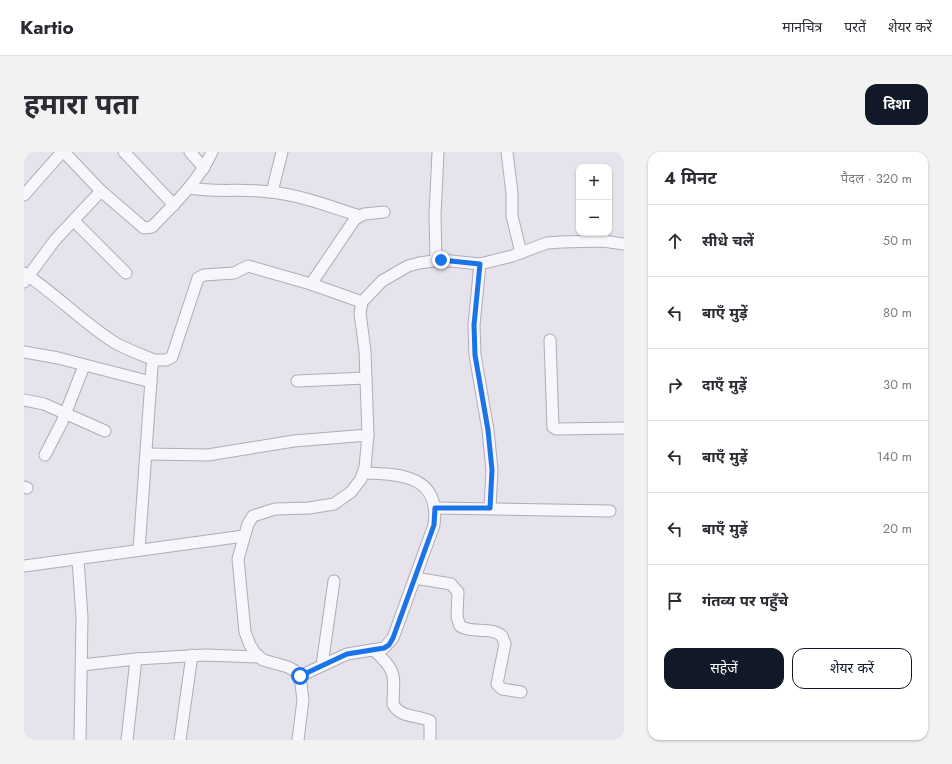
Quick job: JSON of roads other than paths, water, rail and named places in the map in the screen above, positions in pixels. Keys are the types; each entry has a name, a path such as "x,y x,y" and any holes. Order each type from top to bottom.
{"street":[{"path":"24,195 63,152 101,191 144,228 152,227 190,188 204,168 212,152"},
{"path":"124,152 174,205"},
{"path":"190,152 204,168"},
{"path":"272,192 282,152"},
{"path":"436,260 435,215 438,152"},
{"path":"507,152 512,193 512,216 520,253"},
{"path":"190,188 218,192 272,192 297,197 360,216 384,212"},
{"path":"101,191 55,240 25,277 105,336 124,347 154,360 166,360 172,357 197,281 201,276 229,274 248,266 311,284 362,302"},
{"path":"311,284 352,222 360,216"},
{"path":"74,221 126,273"},
{"path":"258,657 247,640 245,632 238,559 250,519 256,514 275,509 309,508 334,504 351,492 363,473 368,435 366,378 360,314 362,302 382,281 397,272 419,263 436,260 448,260 480,264 520,253 546,243 603,241 624,244"},
{"path":"480,264 474,325 475,355 488,430 492,470 490,508"},
{"path":"550,340 553,427 556,429 624,428"},
{"path":"24,352 58,358 84,366 151,382"},
{"path":"139,550 151,382 154,360"},
{"path":"45,455 66,412 84,366"},
{"path":"297,381 366,378"},
{"path":"24,400 44,404 66,412 106,431"},
{"path":"147,454 208,455 294,441 368,435"},
{"path":"300,676 347,654 386,647 393,638 434,525 435,508 430,496 415,480 393,474 363,473"},
{"path":"435,508 490,508 610,512"},
{"path":"24,566 78,560 139,550 196,544 244,536"},
{"path":"78,560 82,617 80,740"},
{"path":"415,578 451,584 458,592 457,617 460,626 494,631 502,636 505,644 497,684 502,689 521,692"},
{"path":"322,665 334,581"},
{"path":"374,650 388,664 393,672 393,704 400,713 430,721 430,740"},
{"path":"180,740 192,655"},
{"path":"82,666 136,659 192,655 258,657 267,662 292,669 300,676 303,700 298,740"},
{"path":"128,740 136,659"}]}
